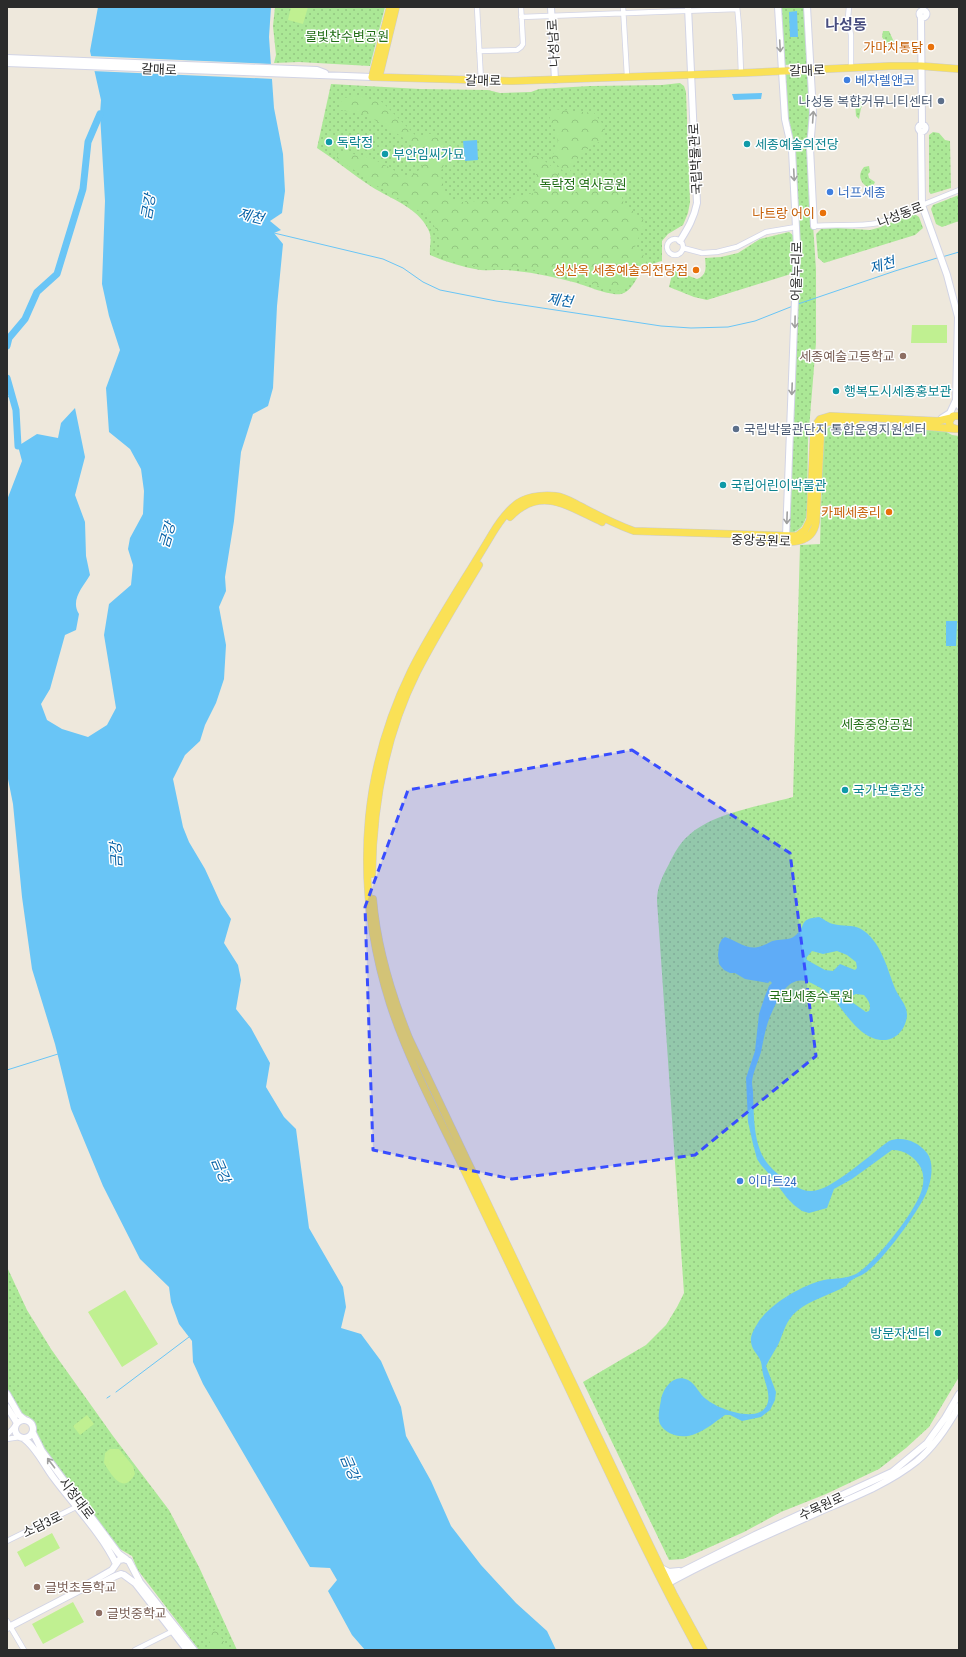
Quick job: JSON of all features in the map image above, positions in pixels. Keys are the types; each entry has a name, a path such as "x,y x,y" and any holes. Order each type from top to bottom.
{"main road":[{"path":"376,77 390,7"},
{"path":"376,77 396,7"},
{"name":"갈매로","path":"376,77 481,81 555,80 782,70 921,66 959,69"},
{"name":"중앙공원로","path":"542,498 557,496 568,500 618,526 634,531 796,536 801,534 808,526 810,520 814,427 820,419 830,416 942,421 955,416"},
{"path":"955,416 949,422 955,428"},
{"name":"중앙공원로","path":"542,498 565,504 622,532 633,534 801,541 809,537 815,527 820,434 823,424 830,421 914,423 955,428"},
{"path":"542,498 518,509 504,519 412,670 399,699 382,749 373,789 369,816 367,849 369,907 374,943 382,977 391,1007 418,1072 698,1650"},
{"path":"494,535 417,673 404,701 387,750 377,797 372,850 372,878 379,942 396,1006 422,1069 661,1568 665,1583 674,1595 704,1650"}],"street":[{"path":"477,7 481,81"},
{"path":"479,51 517,50 521,47 523,44 521,7"},
{"name":"나성남로","path":"551,7 555,80"},
{"path":"623,7 627,76"},
{"name":"어울누리로","path":"778,7 785,119 792,150 796,228 794,350 786,536"},
{"name":"어울누리로","path":"807,7 814,113 810,148 814,226"},
{"path":"849,7 848,18 851,35 851,68"},
{"path":"521,17 624,14 688,9 737,8 741,73"},
{"name":"국립박물관로","path":"680,240 695,215 697,203 688,9"},
{"path":"921,12 922,125 918,129 921,132 922,206 939,251 954,298 958,317 957,403 955,416"},
{"name":"갈매로","path":"7,58 376,77"},
{"name":"갈매로","path":"7,63 317,73"},
{"name":"나성동로","path":"814,226 828,224 866,225 878,223 959,190"},
{"path":"683,248 702,252 717,252 737,247 766,232 796,228"},
{"path":"671,240 680,240 683,248 680,253 670,253 668,244 671,240"},
{"path":"936,420 948,416 957,403"},
{"path":"7,1394 19,1415 33,1425 33,1433 30,1437 7,1439"},
{"name":"수목원로","path":"665,1583 682,1573 892,1472 927,1443 946,1418 959,1394"},
{"name":"수목원로","path":"682,1573 889,1480 918,1460 931,1447 943,1434 959,1406"},
{"path":"7,1407 16,1425 15,1433 22,1438"},
{"path":"7,1435 24,1419"},
{"name":"시청대로","path":"33,1433 46,1457 118,1554 126,1559"},
{"name":"시청대로","path":"22,1438 29,1443 107,1548 116,1565"},
{"name":"소담3로","path":"7,1541 76,1507"},
{"path":"24,1650 8,1625 84,1588 86,1585 107,1573 119,1560 126,1559 140,1582 194,1650"},
{"path":"116,1565 117,1571 135,1583 187,1650"},
{"path":"84,1588 89,1589 111,1578 129,1572 131,1566"},
{"path":"661,1568 669,1572 682,1573"},
{"path":"674,1595 674,1584 682,1573"},
{"path":"135,1650 173,1631"}],"highlighted area":[{"path":"632,750 790,853 816,1056 695,1155 512,1179 373,1150 365,907 408,790"}],"green space":[{"name":"물빛찬수변공원","path":"275,7 385,7 370,66 299,62 274,63 276,55 273,26"},
{"path":"291,7 308,7 303,24 288,20"},
{"path":"780,7 804,7 808,64 783,65"},
{"path":"883,31 889,31 894,42 891,47 888,47 882,37"},
{"path":"786,74 806,74 809,76 811,115 808,152 816,269 816,343 808,441 807,512 802,526 797,531 789,534 798,230 787,121"},
{"name":"독락정 역사공원","path":"680,83 684,86 686,92 690,202 688,213 683,225 668,234 662,241 662,261 645,268 628,291 621,294 604,292 573,282 538,274 512,270 474,269 448,262 430,255 431,239 429,232 423,221 417,215 403,204 365,182 317,148 331,84 420,89 488,90 500,93 531,92 539,89 590,86 662,85"},
{"path":"358,96 382,102 416,136 436,133 449,154 440,173 447,197 462,202 507,199 534,193 537,181 536,173 530,168 527,159 533,155 540,157 558,172 558,186 575,193 584,180 608,174 617,181 624,204 645,221 635,247 648,260 623,290 616,291 550,272 527,269 486,269 445,260 440,254 440,241 431,218 374,184 337,158 339,152 361,156 378,161 409,177 418,171 425,162 416,148 386,126 359,113 341,110 339,104 344,98"},
{"path":"857,100 867,101 861,108 859,119 856,116 855,102"},
{"path":"553,109 594,113 605,127 605,138 583,153 570,171 564,172 551,158 558,139 557,134 549,120"},
{"path":"933,132 939,133 945,140 950,141 951,188 931,194 929,192 929,135"},
{"path":"869,166 869,178 875,182 872,188 862,182 860,176 864,167"},
{"path":"959,195 959,221 942,227 936,224 931,209 933,205"},
{"path":"913,213 919,217 923,228 915,235 824,263 818,258 816,234 821,229 837,228 870,230 881,227"},
{"path":"789,232 794,236 794,273 707,300 694,297 669,287 673,270 697,279 703,275 706,268 705,258 721,257 738,253 760,239"},
{"path":"912,325 947,325 947,343 911,343"},
{"name":"국립세종수목원","path":"830,427 867,427 873,430 908,430 914,428 945,431 952,435 959,436 959,1377 929,1427 906,1448 879,1469 826,1494 781,1512 744,1532 683,1559 669,1560 583,1382 646,1345 666,1325 684,1293 657,901 658,891 662,878 677,849 688,836 698,828 710,821 738,811 793,797 800,545 820,544 823,431"},
{"path":"7,1267 27,1310 51,1349 113,1436 169,1510 199,1567 237,1650 199,1650 137,1569 132,1556 118,1548 43,1447 36,1436 36,1428 33,1421 18,1410 7,1387"},
{"path":"125,1290 158,1344 122,1367 88,1312"},
{"path":"87,1415 94,1424 80,1435 73,1426"},
{"path":"110,1449 119,1449 133,1466 135,1474 131,1480 126,1483 118,1481 104,1463 105,1453"},
{"path":"52,1533 60,1548 25,1567 17,1552"},
{"path":"73,1602 84,1622 43,1644 32,1624"},
{"path":"216,1629 229,1650 214,1650 206,1635"}],"water":[{"name":"금강","path":"98,7 271,7 269,37 274,108 283,154 285,191 282,213 270,221 281,230 274,233 283,244 277,306 273,388 268,406 253,414 241,452 234,521 225,577 226,591 219,607 226,645 224,679 216,703 205,725 200,741 185,755 173,779 183,827 189,842 205,869 221,904 231,919 224,943 238,965 241,980 236,1009 251,1028 270,1063 266,1087 284,1117 296,1129 309,1228 343,1287 346,1307 341,1328 361,1334 381,1361 401,1407 406,1436 431,1481 451,1526 481,1565 516,1603 547,1631 556,1650 365,1650 352,1635 328,1591 337,1580 330,1568 310,1567 203,1384 193,1362 192,1341 179,1324 171,1302 169,1287 140,1259 103,1186 71,1109 55,1044 32,969 22,897 13,804 7,774 7,500 22,461 18,446 37,434 58,438 61,423 75,408 85,457 75,495 85,522 86,556 90,575 78,594 76,604 79,614 76,630 65,635 50,689 41,704 47,720 62,729 88,737 107,725 116,708 104,635 109,604 131,585 133,565 128,549 130,538 143,514 144,491 141,469 130,449 109,432 106,388 120,350 109,316 102,284 105,201 100,114 101,100 90,51"},
{"path":"797,11 798,37 790,37 789,12"},
{"path":"762,93 761,99 734,100 732,94"},
{"path":"477,140 478,160 465,161 463,141"},
{"path":"946,621 957,621 956,646 946,646"},
{"path":"819,917 829,923 858,927 868,934 882,954 896,991 906,1008 907,1018 902,1030 895,1037 886,1040 869,1037 855,1026 827,992 807,981 793,982 788,986 783,991 770,1017 765,1031 761,1052 754,1071 752,1083 756,1136 761,1153 770,1166 783,1178 801,1189 812,1191 830,1185 889,1141 905,1139 919,1145 927,1153 932,1168 929,1184 922,1202 908,1224 881,1259 863,1274 850,1281 846,1286 803,1307 790,1319 766,1366 776,1392 775,1400 770,1410 761,1417 742,1421 730,1415 725,1415 707,1428 695,1434 680,1436 671,1434 660,1424 659,1415 664,1391 670,1383 678,1378 688,1380 706,1399 717,1406 732,1412 754,1414 765,1409 768,1400 767,1389 760,1359 751,1342 752,1334 759,1321 779,1301 797,1290 815,1282 852,1276 864,1268 884,1248 904,1222 919,1198 922,1189 923,1176 919,1164 913,1157 901,1151 892,1150 852,1179 834,1189 827,1208 809,1213 802,1211 787,1198 757,1159 748,1122 746,1078 755,1051 759,1014 769,986 772,983 770,981 768,983 745,979 735,973 730,973 724,970 719,964 719,945 725,937 745,946 754,948 775,940 790,939 799,931 805,921","holes":["812,951 823,954 837,951 847,955 856,962 857,968 855,970 840,964 833,971 825,970 807,960 806,958","856,994 864,995 870,1005 869,1011 866,1012 849,1000 849,997"]}],"pier":[{"path":"89,56 273,64 274,79 92,71"}],"waterway":[{"path":"7,346 9,338 25,319 37,292 57,274 83,189 88,142 100,114"},
{"name":"제천","path":"274,233 383,259 403,268 423,282 440,290 496,301 661,326 691,328 728,327 755,321 793,306"},
{"name":"제천","path":"942,257 959,252"},
{"name":"제천","path":"798,304 937,258"},
{"path":"7,378 16,410 18,446"},
{"path":"7,397 12,396"},
{"path":"7,1070 58,1054"},
{"path":"116,1392 189,1337"}],"place":[{"name":"가마치통닭","path":"931,47"},
{"name":"베자렐앤코","path":"847,80"},
{"name":"나성동 복합커뮤니티센터","path":"941,101"},
{"name":"독락정","path":"329,142"},
{"name":"세종예술의전당","path":"747,144"},
{"name":"부안임씨가묘","path":"385,154"},
{"name":"너프세종","path":"830,192"},
{"name":"나트랑 어이","path":"823,213"},
{"name":"성산옥 세종예술의전당점","path":"696,270"},
{"name":"세종예술고등학교","path":"903,356"},
{"name":"행복도시세종홍보관","path":"836,391"},
{"name":"국립박물관단지 통합운영지원센터","path":"736,429"},
{"name":"국립어린이박물관","path":"723,485"},
{"name":"카페세종리","path":"889,512"},
{"name":"국가보훈광장","path":"845,790"},
{"name":"이마트24","path":"740,1181"},
{"name":"방문자센터","path":"938,1333"},
{"name":"글벗초등학교","path":"37,1587"},
{"name":"글벗중학교","path":"99,1613"}],"district":[{"name":"나성동","path":"846,25"}],"park label":[{"name":"세종중앙공원","path":"877,724"}]}
